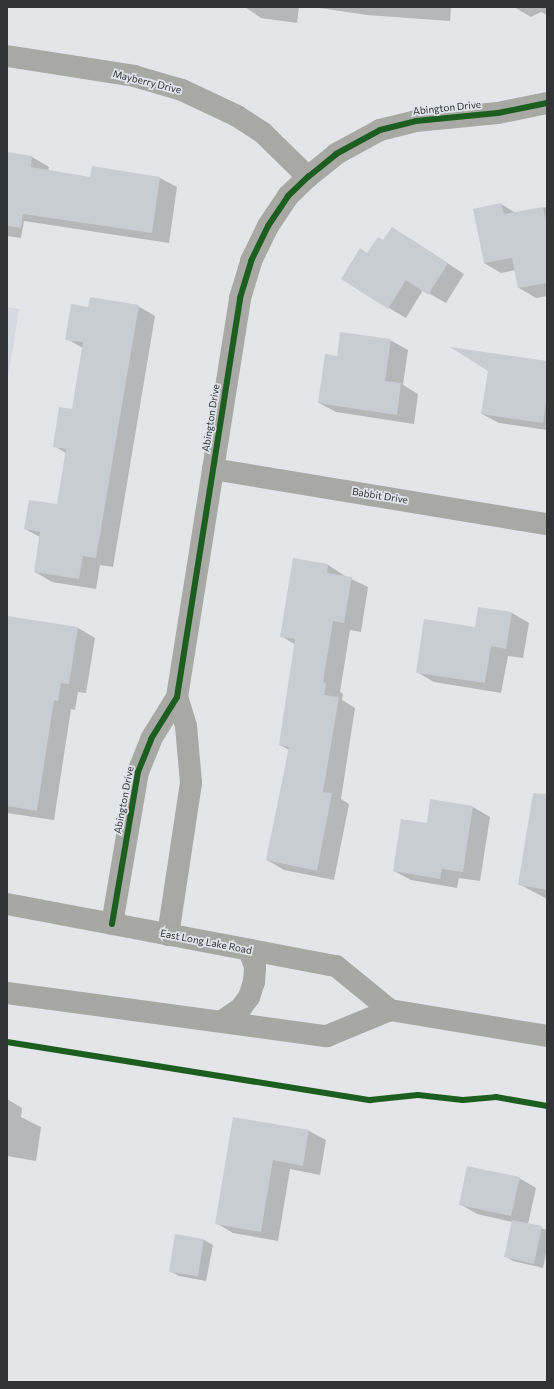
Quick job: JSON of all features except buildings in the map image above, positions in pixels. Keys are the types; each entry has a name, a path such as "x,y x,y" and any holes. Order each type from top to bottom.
{"main road":[{"name":"East Long Lake Road","path":"7,904 336,966 390,1010 547,1036"},
{"path":"222,1021 241,1008 249,997 254,982 255,966 249,950"},
{"path":"7,993 327,1036 390,1010"}],"street":[{"name":"Mayberry Drive","path":"7,56 134,76 182,90 231,113 263,133 308,176"},
{"name":"Abington Drive","path":"112,924 138,772 151,739 177,697 240,298 251,261 268,226 288,196 308,176 336,154 380,130 416,121 498,113 547,103"},
{"name":"Babbit Drive","path":"213,469 547,524"},
{"name":"Abington Drive","path":"168,935 191,783 186,726 177,697"}],"shaded area":[{"path":"7,307 19,309 7,384"}],"cycle path":[{"path":"112,924 138,772 151,739 177,697 240,298 251,261 268,226 288,196 308,177 336,154 380,130 416,121 498,113 547,103"},
{"path":"7,1042 370,1100 418,1095 463,1100 496,1097 547,1106"}]}
